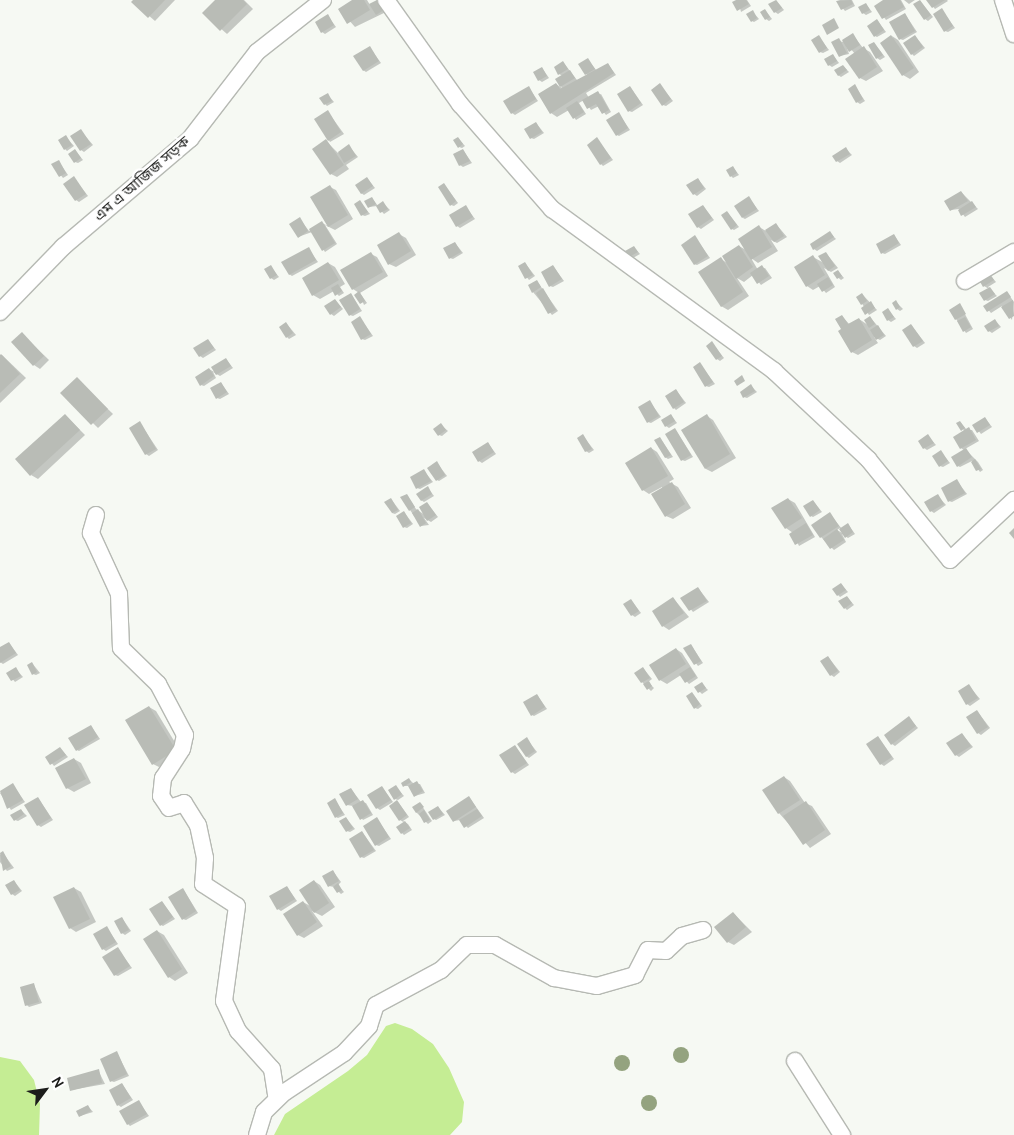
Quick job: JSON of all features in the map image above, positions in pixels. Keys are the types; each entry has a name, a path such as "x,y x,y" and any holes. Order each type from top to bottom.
{"street":[{"name":"এম এ আজিজ সড়ক","path":"0,312 63,247 190,138 257,52 322,0"},
{"path":"386,0 460,104 552,209 774,371 868,459 950,560 1014,500"},
{"path":"1003,0 1014,34"},
{"path":"965,281 1014,252"},
{"path":"96,515 92,533 119,594 122,648 158,684 185,735 182,749 163,778 161,796 169,808 184,803 198,825 205,858 203,884 236,906 224,1000 238,1031 272,1069 277,1099"},
{"path":"257,1135 264,1112 277,1099 344,1053 369,1026 376,1005 441,970 467,945 496,945 554,978 597,986 635,975 648,950 666,951 682,936 703,930"},
{"path":"794,1060 842,1135"}],"shaded area":[{"path":"395,1023 412,1029 433,1044 449,1068 464,1102 462,1122 450,1135 274,1135 285,1114 348,1071 367,1055 386,1026"},
{"path":"0,1057 20,1061 34,1080 40,1104 39,1135 0,1135"}],"building":[{"path":"133,0 165,0 148,18 131,2"},
{"path":"215,0 243,0 247,4 220,31 202,13"},
{"path":"352,0 364,0 370,10 347,24 338,9"},
{"path":"377,0 384,10 376,15 369,4"},
{"path":"746,0 749,4 737,11 732,2"},
{"path":"776,0 782,8 774,13 768,4"},
{"path":"851,0 853,4 841,10 836,1"},
{"path":"883,0 900,0 904,7 882,19 874,6"},
{"path":"920,0 931,15 924,20 913,4"},
{"path":"926,0 945,0 932,8"},
{"path":"866,3 870,10 862,14 858,7"},
{"path":"942,8 953,26 944,32 933,14"},
{"path":"765,9 770,17 765,20 760,12"},
{"path":"753,10 757,18 751,22 746,14"},
{"path":"905,13 915,31 899,40 889,22"},
{"path":"328,14 334,25 321,33 315,22"},
{"path":"834,18 839,28 827,35 822,25"},
{"path":"877,19 884,30 874,37 867,26"},
{"path":"853,33 860,45 849,52 842,40"},
{"path":"819,35 827,48 819,53 811,40"},
{"path":"891,35 914,68 902,76 880,43"},
{"path":"915,35 923,47 911,55 903,43"},
{"path":"839,38 847,53 839,57 831,42"},
{"path":"874,42 883,55 876,59 868,45"},
{"path":"370,46 379,61 363,71 353,56"},
{"path":"864,46 877,67 859,79 845,59"},
{"path":"833,54 837,61 828,66 824,59"},
{"path":"588,58 595,69 585,75 578,64"},
{"path":"563,61 568,69 558,75 554,67"},
{"path":"608,63 614,73 550,114 538,94 556,83 560,89"},
{"path":"843,65 847,70 838,76 834,70"},
{"path":"542,67 547,76 538,81 533,72"},
{"path":"570,70 575,78 560,87 555,79"},
{"path":"660,83 671,99 662,106 651,90"},
{"path":"855,84 863,99 856,103 848,89"},
{"path":"529,86 536,99 511,114 503,101"},
{"path":"630,86 641,103 628,112 617,94"},
{"path":"598,91 609,110 602,114 596,104 587,109 582,100"},
{"path":"328,93 332,101 324,105 319,98"},
{"path":"577,101 584,112 573,119 566,108"},
{"path":"328,110 341,132 328,141 314,119"},
{"path":"619,112 628,128 616,136 606,120"},
{"path":"536,122 542,132 530,139 524,129"},
{"path":"81,129 91,144 80,151 70,136"},
{"path":"66,135 72,145 64,150 58,140"},
{"path":"458,137 463,144 458,148 453,140"},
{"path":"597,137 611,158 600,165 587,145"},
{"path":"326,139 344,165 330,175 312,149"},
{"path":"349,144 356,156 344,163 338,152"},
{"path":"846,147 850,154 836,162 832,156"},
{"path":"75,149 81,158 74,163 68,154"},
{"path":"463,149 470,161 459,166 453,154"},
{"path":"59,160 66,173 59,177 51,164"},
{"path":"733,166 737,173 730,177 726,170"},
{"path":"74,176 86,194 75,201 63,184"},
{"path":"367,177 373,186 361,194 355,185"},
{"path":"698,178 704,188 693,195 686,185"},
{"path":"444,183 456,201 450,206 438,187"},
{"path":"330,185 348,215 328,227 310,197"},
{"path":"961,191 968,201 950,211 944,201"},
{"path":"749,196 757,209 742,218 734,206"},
{"path":"372,197 376,204 368,208 364,201"},
{"path":"360,200 368,212 361,216 354,204"},
{"path":"383,201 388,209 380,213 376,206"},
{"path":"972,201 976,207 961,216 958,210"},
{"path":"466,205 473,217 456,227 449,215"},
{"path":"703,205 712,218 697,228 688,214"},
{"path":"727,211 737,225 731,230 721,215"},
{"path":"300,217 308,231 298,238 289,224"},
{"path":"322,221 335,243 322,251 309,229"},
{"path":"776,223 784,236 774,242 765,230"},
{"path":"759,225 772,247 751,260 738,239"},
{"path":"830,231 834,237 813,250 810,244"},
{"path":"399,232 411,251 388,265 377,245"},
{"path":"894,234 899,243 881,254 876,244"},
{"path":"695,235 708,256 694,265 681,245"},
{"path":"455,242 461,252 449,259 443,248"},
{"path":"739,245 753,267 736,279 722,256"},
{"path":"634,246 638,252 629,257 625,251"},
{"path":"309,247 316,260 289,275 281,262"},
{"path":"371,252 383,272 352,290 340,270"},
{"path":"826,252 835,266 828,271 818,256"},
{"path":"813,255 825,275 806,287 794,267"},
{"path":"721,257 743,292 721,307 698,272"},
{"path":"328,262 339,280 312,296 302,278"},
{"path":"525,262 533,275 525,279 518,266"},
{"path":"271,265 277,275 270,279 264,269"},
{"path":"553,265 562,279 549,287 541,272"},
{"path":"762,265 769,276 757,284 750,273"},
{"path":"838,270 842,276 837,279 833,273"},
{"path":"990,274 994,280 983,287 979,280"},
{"path":"828,277 833,285 822,292 817,284"},
{"path":"537,280 541,287 532,293 528,285"},
{"path":"338,284 342,291 335,296 331,288"},
{"path":"990,287 995,294 984,301 979,293"},
{"path":"543,288 556,310 548,314 536,293"},
{"path":"359,291 365,301 360,304 354,295"},
{"path":"1007,291 1011,297 987,312 983,306"},
{"path":"351,293 360,309 349,316 339,300"},
{"path":"862,293 867,301 861,305 856,297"},
{"path":"335,299 341,307 330,315 324,306"},
{"path":"896,300 900,307 896,310 892,303"},
{"path":"1013,300 1014,316 1009,319 1001,307"},
{"path":"871,301 875,308 865,315 861,308"},
{"path":"960,303 966,314 955,320 949,310"},
{"path":"888,308 894,317 887,321 882,312"},
{"path":"842,315 848,324 859,318 872,340 851,353 838,331 841,329 835,319"},
{"path":"360,316 371,334 361,340 351,322"},
{"path":"870,316 875,324 869,328 864,320"},
{"path":"965,317 971,327 963,332 957,321"},
{"path":"995,319 999,326 988,332 984,326"},
{"path":"286,322 293,333 286,338 279,327"},
{"path":"911,324 923,341 913,347 902,330"},
{"path":"878,325 884,335 876,340 870,330"},
{"path":"22,332 44,356 33,366 11,342"},
{"path":"208,339 214,348 199,357 193,348"},
{"path":"712,341 722,356 716,360 706,346"},
{"path":"0,355 20,374 0,393"},
{"path":"226,358 231,366 216,375 211,367"},
{"path":"700,362 713,382 705,387 693,367"},
{"path":"209,368 214,376 200,386 195,377"},
{"path":"742,375 745,381 737,386 734,381"},
{"path":"77,377 108,409 91,425 60,393"},
{"path":"221,382 227,392 216,399 210,388"},
{"path":"751,384 755,391 743,398 740,392"},
{"path":"676,389 684,402 673,409 665,396"},
{"path":"650,400 659,416 647,423 638,407"},
{"path":"65,414 80,430 30,476 15,459"},
{"path":"671,414 675,421 665,427 661,420"},
{"path":"707,414 730,454 705,469 681,430"},
{"path":"985,417 990,425 977,433 972,425"},
{"path":"140,421 156,449 145,455 129,428"},
{"path":"960,421 965,428 961,431 956,423"},
{"path":"441,423 446,430 438,436 433,429"},
{"path":"969,427 976,440 960,449 953,437"},
{"path":"675,428 691,455 681,461 665,434"},
{"path":"583,434 592,449 585,452 577,438"},
{"path":"928,434 934,443 923,449 918,441"},
{"path":"660,437 671,455 665,458 654,440"},
{"path":"488,442 494,452 478,462 472,452"},
{"path":"651,447 668,476 642,491 625,463"},
{"path":"966,448 972,457 957,467 951,457"},
{"path":"941,450 948,461 939,467 932,456"},
{"path":"975,459 981,469 976,471 971,462"},
{"path":"437,461 445,475 436,481 427,468"},
{"path":"424,469 431,481 416,489 410,477"},
{"path":"957,479 965,493 948,502 941,488"},
{"path":"672,482 685,504 665,517 651,494"},
{"path":"428,486 432,494 421,501 416,494"},
{"path":"407,494 415,507 409,511 400,497"},
{"path":"938,494 944,504 930,512 924,502"},
{"path":"391,498 398,510 392,513 384,502"},
{"path":"788,498 802,518 785,529 771,508"},
{"path":"813,500 820,510 810,517 803,506"},
{"path":"427,502 436,515 427,521 419,507"},
{"path":"418,509 426,523 420,527 412,513"},
{"path":"404,511 411,523 403,528 396,516"},
{"path":"830,512 839,526 820,538 811,525"},
{"path":"806,523 813,535 795,545 789,534"},
{"path":"848,523 853,532 845,538 839,529"},
{"path":"1014,528 1014,539 1009,533"},
{"path":"837,529 844,540 830,549 823,539"},
{"path":"841,583 846,590 837,596 832,589"},
{"path":"698,587 707,601 689,611 680,598"},
{"path":"847,596 852,603 844,609 838,601"},
{"path":"673,597 684,613 662,627 652,611"},
{"path":"631,599 639,611 631,616 623,604"},
{"path":"9,642 16,653 0,663 0,647"},
{"path":"691,644 701,661 694,665 683,648"},
{"path":"676,648 686,664 659,681 649,665"},
{"path":"828,656 838,671 830,676 820,661"},
{"path":"32,662 37,672 32,675 27,665"},
{"path":"16,667 21,676 11,681 6,673"},
{"path":"643,667 650,678 641,683 634,673"},
{"path":"690,667 696,676 685,683 679,674"},
{"path":"649,681 652,686 647,690 643,684"},
{"path":"702,682 706,688 698,693 694,687"},
{"path":"969,684 978,698 966,705 958,691"},
{"path":"692,692 700,704 694,709 686,696"},
{"path":"537,694 545,707 531,716 523,702"},
{"path":"149,706 176,750 152,765 125,720"},
{"path":"977,710 988,727 977,734 966,717"},
{"path":"909,716 916,726 891,745 884,735"},
{"path":"91,725 98,737 76,751 68,738"},
{"path":"962,733 971,746 955,756 946,743"},
{"path":"878,736 892,757 880,765 866,744"},
{"path":"527,737 535,751 526,757 517,744"},
{"path":"515,745 527,763 511,773 499,755"},
{"path":"60,747 66,755 50,765 45,757"},
{"path":"74,758 86,779 66,789 55,768"},
{"path":"784,776 800,800 778,814 762,790"},
{"path":"409,778 411,782 403,787 401,783"},
{"path":"417,781 423,791 414,797 408,786"},
{"path":"13,783 23,800 7,809 0,791"},
{"path":"396,785 402,794 394,800 388,790"},
{"path":"382,786 391,800 376,809 367,795"},
{"path":"351,788 358,799 346,806 339,794"},
{"path":"469,796 476,807 453,822 446,811"},
{"path":"38,797 51,818 37,826 24,805"},
{"path":"335,798 343,813 335,818 327,803"},
{"path":"363,800 371,813 360,820 352,806"},
{"path":"397,800 407,815 399,821 389,806"},
{"path":"806,801 825,830 803,845 783,816"},
{"path":"420,802 424,807 416,813 412,807"},
{"path":"438,806 443,814 433,820 428,812"},
{"path":"21,809 24,814 14,821 10,815"},
{"path":"477,809 482,816 464,828 459,820"},
{"path":"424,810 430,820 424,823 419,814"},
{"path":"346,817 353,828 346,832 339,821"},
{"path":"377,817 389,837 375,846 363,826"},
{"path":"405,821 410,828 401,834 396,827"},
{"path":"362,831 374,850 360,858 349,839"},
{"path":"3,851 11,866 3,871 0,853"},
{"path":"333,870 339,881 328,887 322,876"},
{"path":"14,880 20,890 11,895 5,885"},
{"path":"314,880 329,903 314,913 299,890"},
{"path":"338,883 342,890 337,893 333,887"},
{"path":"287,886 295,899 277,910 269,896"},
{"path":"74,887 90,919 69,929 53,897"},
{"path":"183,888 196,911 182,920 168,897"},
{"path":"162,901 173,917 160,926 149,909"},
{"path":"303,901 317,922 297,936 283,914"},
{"path":"733,912 746,927 727,943 714,927"},
{"path":"122,917 129,930 121,934 114,921"},
{"path":"107,926 116,942 102,950 93,934"},
{"path":"157,930 182,969 168,978 143,939"},
{"path":"118,947 130,966 114,976 102,957"},
{"path":"34,983 39,1002 25,1006 20,987"},
{"path":"117,1051 127,1074 110,1082 100,1059"},
{"path":"99,1069 102,1083 70,1091 67,1078"},
{"path":"122,1083 131,1098 117,1106 109,1090"},
{"path":"139,1100 147,1114 127,1125 119,1111"},
{"path":"88,1105 91,1111 79,1117 76,1111"}]}
